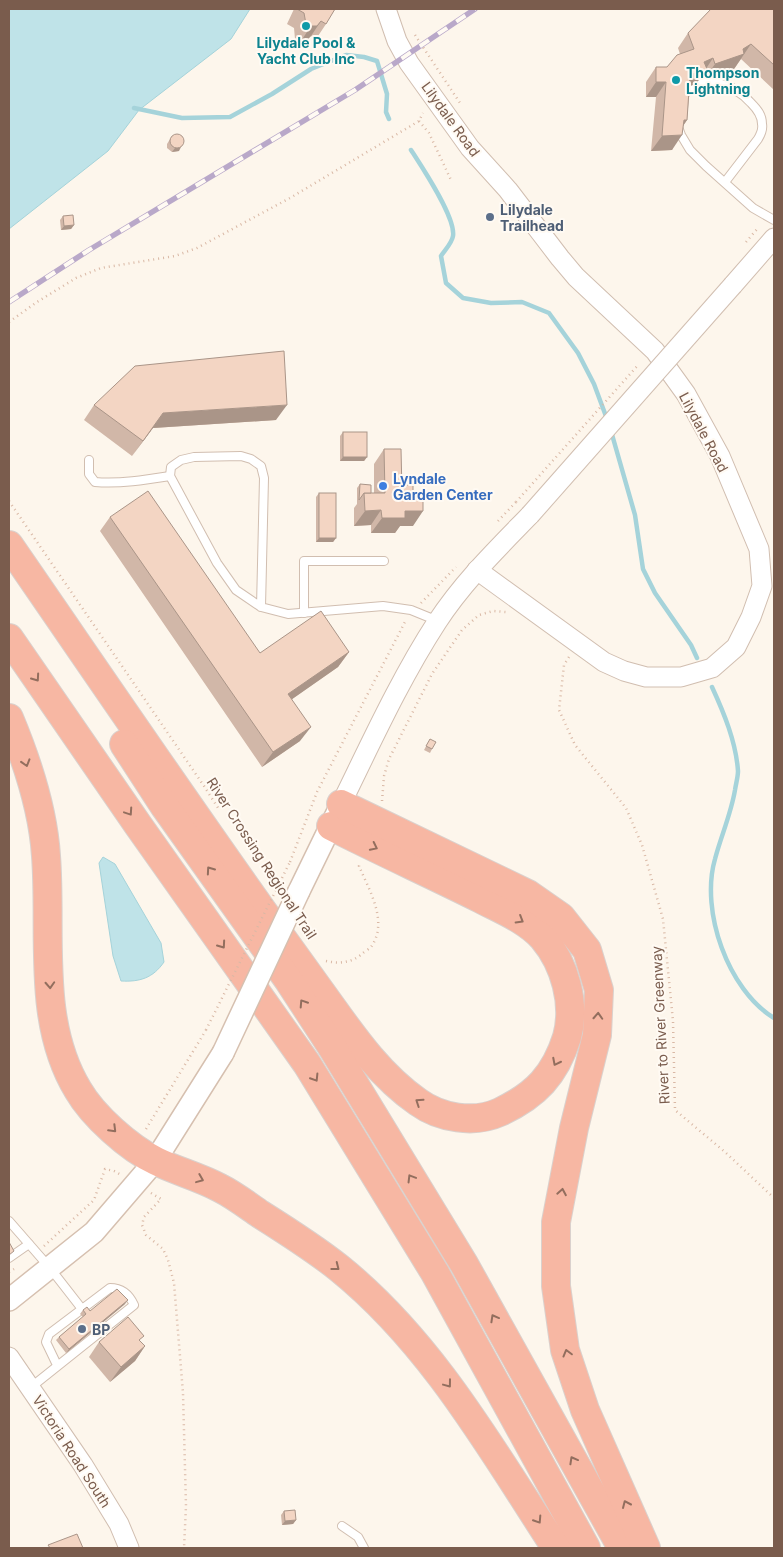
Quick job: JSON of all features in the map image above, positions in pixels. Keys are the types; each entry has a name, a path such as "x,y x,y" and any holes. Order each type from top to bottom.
{"highway":[{"path":"9,545 230,866 348,1030 387,1076 419,1103 442,1115 465,1118 491,1116 511,1107 529,1095 549,1077 560,1056 568,1034 570,1008 566,982 559,962 543,938 523,921 456,886 370,832"},
{"path":"9,573 165,806 289,981 330,1044 464,1264 622,1548"},
{"path":"9,638 307,1064 435,1273 586,1548"},
{"path":"9,718 21,746 42,826 46,854 51,1010 65,1062 78,1091 98,1115 128,1145 155,1161 218,1187 300,1240 340,1269 376,1302 415,1342 450,1387 556,1548"},
{"path":"336,815 370,832 528,894 561,917 587,950 599,990 597,1035 574,1128 556,1222 556,1286 566,1350 585,1410 646,1548"}],"main road":[{"path":"9,1300 43,1260 94,1232 155,1161 223,1053 336,815"}],"street":[{"name":"Lilydale Road","path":"386,9 397,42 409,63 470,148 508,190 576,277 655,351 686,394 720,456 759,549 762,586 751,617 736,647 712,668 681,677 646,677 624,671 604,662 477,570"},
{"path":"336,815 402,681 438,621 477,570 530,515 774,238"},
{"name":"Victoria Road South","path":"9,1357 88,1473 119,1524 129,1548"}],"lane":[{"path":"680,104 685,94 691,88 706,82 715,82 735,89 745,96 757,110 762,123 762,132 725,182"},
{"path":"678,120 681,135 690,150 753,208 774,220"},
{"path":"261,607 264,478 261,466 251,459 241,456 194,457 180,460 171,467 170,476 217,563 236,590 261,607 288,614 383,606 411,610 438,621"},
{"path":"89,460 89,474 95,482 116,483 170,476"},
{"path":"304,613 304,560 384,561"},
{"path":"10,1224 43,1260 82,1309"},
{"path":"9,1258 29,1244"},
{"path":"30,1388 134,1306 131,1298 119,1288 110,1288 49,1334 46,1342 57,1365"},
{"path":"342,1526 358,1537 364,1548"}],"path":[{"path":"411,29 453,91"},
{"path":"9,322 76,278 101,268 175,256 197,248 290,198 419,121 429,133 451,180"},
{"path":"516,502 641,362"},
{"name":"River Crossing Regional Trail","path":"9,501 224,818"},
{"path":"324,961 339,964 356,959 371,947 378,927 376,906 359,866 382,801 384,776 389,759 432,674 462,630 479,615 493,611 508,612"},
{"name":"River to River Greenway","path":"570,656 564,665 559,710 576,745 626,808 642,845 663,919 673,1021 675,1110 725,1152 774,1198"},
{"path":"143,1134 206,1030 290,862 303,829"},
{"name":"River Crossing Regional Trail","path":"270,891 275,899"},
{"path":"9,1272 43,1260 52,1240 94,1200 105,1169 114,1171"},
{"path":"161,1199 144,1217 142,1225 146,1235 163,1249 174,1283 183,1393 186,1506 184,1548"}],"water":[{"path":"9,9 250,9 231,39 139,110 108,151 9,229"},
{"path":"103,857 115,864 161,943 164,962 151,975 140,980 121,981 113,956 99,863"}],"building":[{"path":"297,9 335,9 326,24 321,21 317,26 311,26 306,24 304,13"},
{"name":"Thompson Lightning","path":"711,9 774,9 774,65 751,44 743,49 744,54 715,64 713,58 704,62 707,69 690,75 687,120 684,120 682,135 662,136 666,82 656,82 656,67 667,67 677,55 694,49 688,33"},
{"path":"177,134 182,136 184,141 182,146 177,148 172,146 170,141 172,136"},
{"path":"73,215 74,225 64,226 63,216"},
{"path":"284,351 287,405 163,413 143,441 94,405 135,366"},
{"path":"343,432 367,432 367,457 343,457"},
{"path":"384,449 401,449 402,493 423,493 423,511 405,511 405,518 382,518 381,510 365,511 364,493 385,493"},
{"path":"360,484 371,485 371,493 364,493 359,500"},
{"path":"402,485 413,485 413,493 402,493"},
{"path":"148,491 260,653 321,611 349,652 288,694 311,727 273,752 110,517"},
{"path":"319,493 336,493 336,538 319,538"},
{"path":"430,739 436,742 432,749 426,746"},
{"path":"9,1242 14,1251 9,1255"},
{"name":"BP","path":"117,1289 128,1300 69,1349 59,1337 86,1314 83,1310 87,1307 90,1311"},
{"path":"128,1317 144,1336 139,1340 145,1346 121,1367 99,1342"},
{"path":"295,1510 296,1520 285,1521 284,1511"},
{"path":"77,1534 83,1548 50,1548 48,1545"}],"waterway":[{"path":"134,108 182,118 230,117 272,94 311,69 346,55 377,61 387,94 386,112 389,119"},
{"path":"411,150 444,205 453,228 450,244 441,256 446,283 463,298 491,303 522,302 549,313 578,353 594,384 607,419"},
{"path":"611,431 635,515 643,569 655,593 691,645 697,658"},
{"path":"712,687 732,739 738,771 733,799 715,859 711,880 711,902 715,925 731,969 743,989 774,1018"}],"railway":[{"path":"9,302 89,250 355,90 475,9"}],"place":[{"name":"Lilydale Pool & Yacht Club Inc","path":"306,26"},
{"name":"Thompson Lightning","path":"676,80"},
{"name":"Lilydale Trailhead","path":"490,217"},
{"name":"Lyndale Garden Center","path":"383,486"},
{"name":"BP","path":"82,1329"}]}
